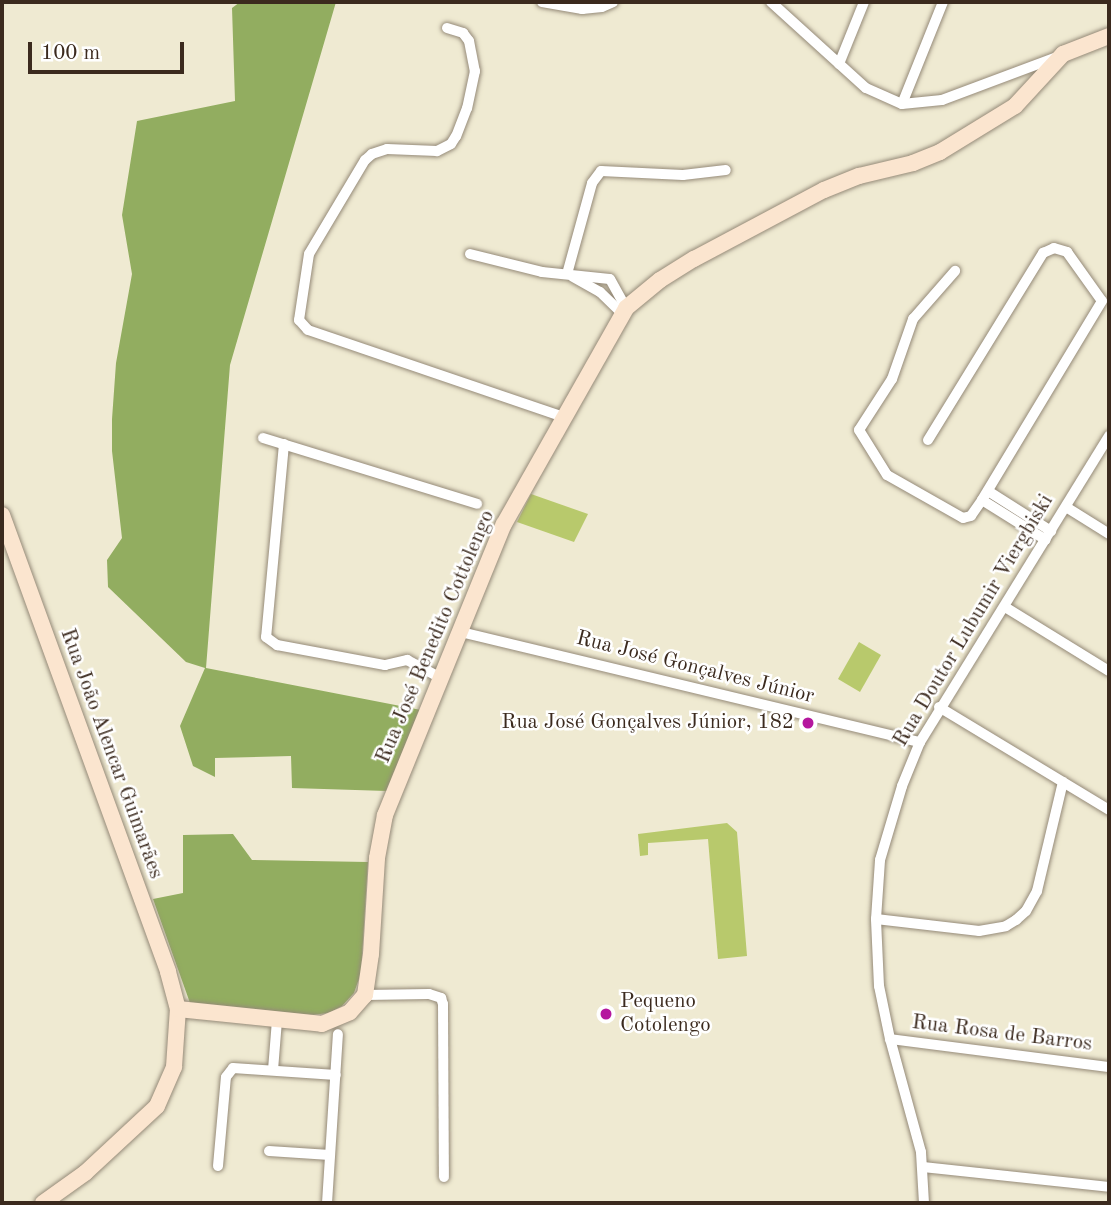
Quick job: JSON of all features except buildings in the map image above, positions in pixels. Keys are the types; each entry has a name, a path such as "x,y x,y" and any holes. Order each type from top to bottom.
{"main road":[{"name":"Rua José Benedito Cottolengo","path":"365,995 382,826 504,524 624,310 677,269 785,209 859,176 928,159 991,123 1014,106 1063,54 1109,36"},
{"name":"Rua João Alencar Guimarães","path":"2,515 168,972 178,1009"},
{"path":"43,1203 85,1173 157,1106 174,1067 178,1009 276,1020 330,1022 349,1012 365,995"}],"street":[{"path":"542,2 592,9 613,2"},
{"path":"771,2 874,94 902,104 942,100 1063,54"},
{"path":"839,64 864,2"},
{"path":"902,104 943,2"},
{"path":"447,28 463,33 469,41 475,71 467,108 456,136 451,144 437,151 387,149 372,154 365,160 309,254 299,320 308,330 563,417"},
{"path":"567,274 592,183 601,170 683,174 726,170"},
{"path":"928,440 1040,257 1054,248 1067,252 1102,296 1101,305 985,496 971,516 963,518 893,479 859,430 892,379 913,319 955,271"},
{"path":"470,254 542,272 610,279 624,310"},
{"path":"567,274 591,286 624,310"},
{"name":"Rua Doutor Lubumir Viergbiski","path":"924,1203 923,1167 879,986 876,919 880,860 902,786 920,742 939,707 1005,607 1109,436"},
{"path":"262,438 477,504"},
{"path":"284,444 266,637 277,645 385,665 407,660 442,679"},
{"path":"985,496 1049,536"},
{"path":"1066,507 1109,534"},
{"path":"1005,607 1109,671"},
{"name":"Rua José Gonçalves Júnior","path":"461,632 920,742"},
{"path":"939,707 1109,810"},
{"path":"876,919 979,931 1006,926 1016,920 1026,911 1037,891 1063,782"},
{"path":"365,995 429,994 441,998 444,1177"},
{"path":"272,1070 276,1020"},
{"path":"327,1203 338,1034"},
{"name":"Rua Rosa de Barros","path":"890,1039 1109,1067"},
{"path":"218,1166 229,1072 239,1067 335,1075"},
{"path":"269,1151 330,1155"},
{"path":"923,1167 1109,1187"}],"green space":[{"path":"240,2 336,2 230,365 206,668 421,710 387,791 292,788 291,756 215,758 215,777 193,766 180,726 205,668 186,662 108,587 107,560 122,538 112,451 112,419 116,363 132,274 122,215 137,121 235,101 232,8"},
{"path":"531,494 588,514 574,542 517,522"},
{"path":"859,642 881,655 860,692 838,679"},
{"path":"727,823 737,832 747,956 718,959 708,839 648,843 648,855 640,856 638,834"},
{"path":"233,834 252,860 368,862 361,973 354,993 342,1006 329,1013 311,1015 190,1003 153,899 183,893 183,835"}],"place":[{"name":"Rua José Gonçalves Júnior, 182","path":"808,723"},
{"name":"Pequeno Cotolengo","path":"606,1014"}]}
